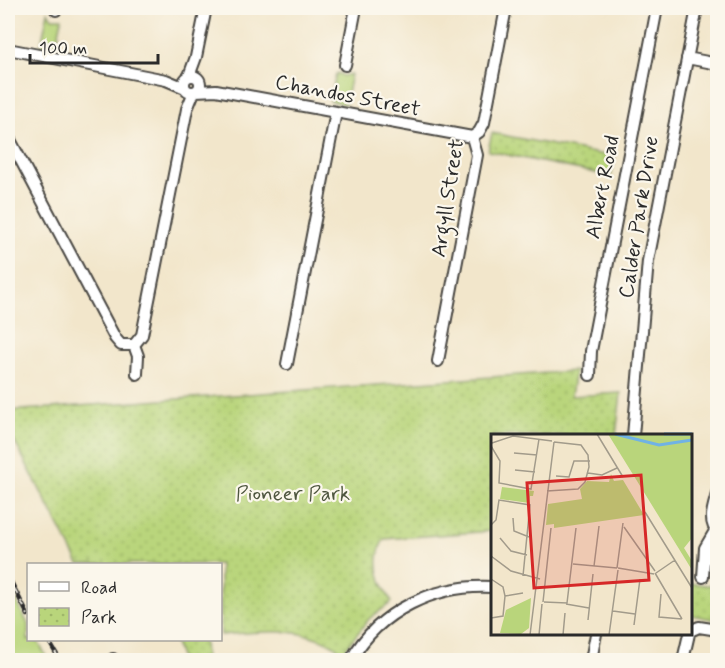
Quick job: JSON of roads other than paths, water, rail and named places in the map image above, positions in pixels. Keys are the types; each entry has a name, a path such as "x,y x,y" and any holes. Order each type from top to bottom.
{"street":[{"path":"134,345 142,335 206,8"},
{"path":"345,65 356,8"},
{"name":"Argyll Street","path":"438,361 477,156 472,137 479,132 483,123 506,8"},
{"name":"Albert Road","path":"590,375 591,351 657,8"},
{"name":"Calder Park Drive","path":"633,434 648,261 697,8"},
{"path":"8,49 192,84"},
{"path":"687,58 717,64"},
{"name":"Chandos Street","path":"192,84 472,137"},
{"path":"287,364 336,112"},
{"path":"8,136 115,338 122,345 134,345"},
{"path":"134,345 138,356 136,374"},
{"path":"703,578 705,548 716,531 712,518 717,490"},
{"path":"351,660 373,630 408,604 445,591 465,587 491,587"},
{"path":"692,630 699,627 717,630"},
{"path":"591,660 596,635"},
{"path":"683,660 690,635"}],"railway":[{"path":"8,576 27,613"},
{"path":"49,641 60,660"}],"park label":[{"name":"Pioneer Park","path":"293,493"}]}
